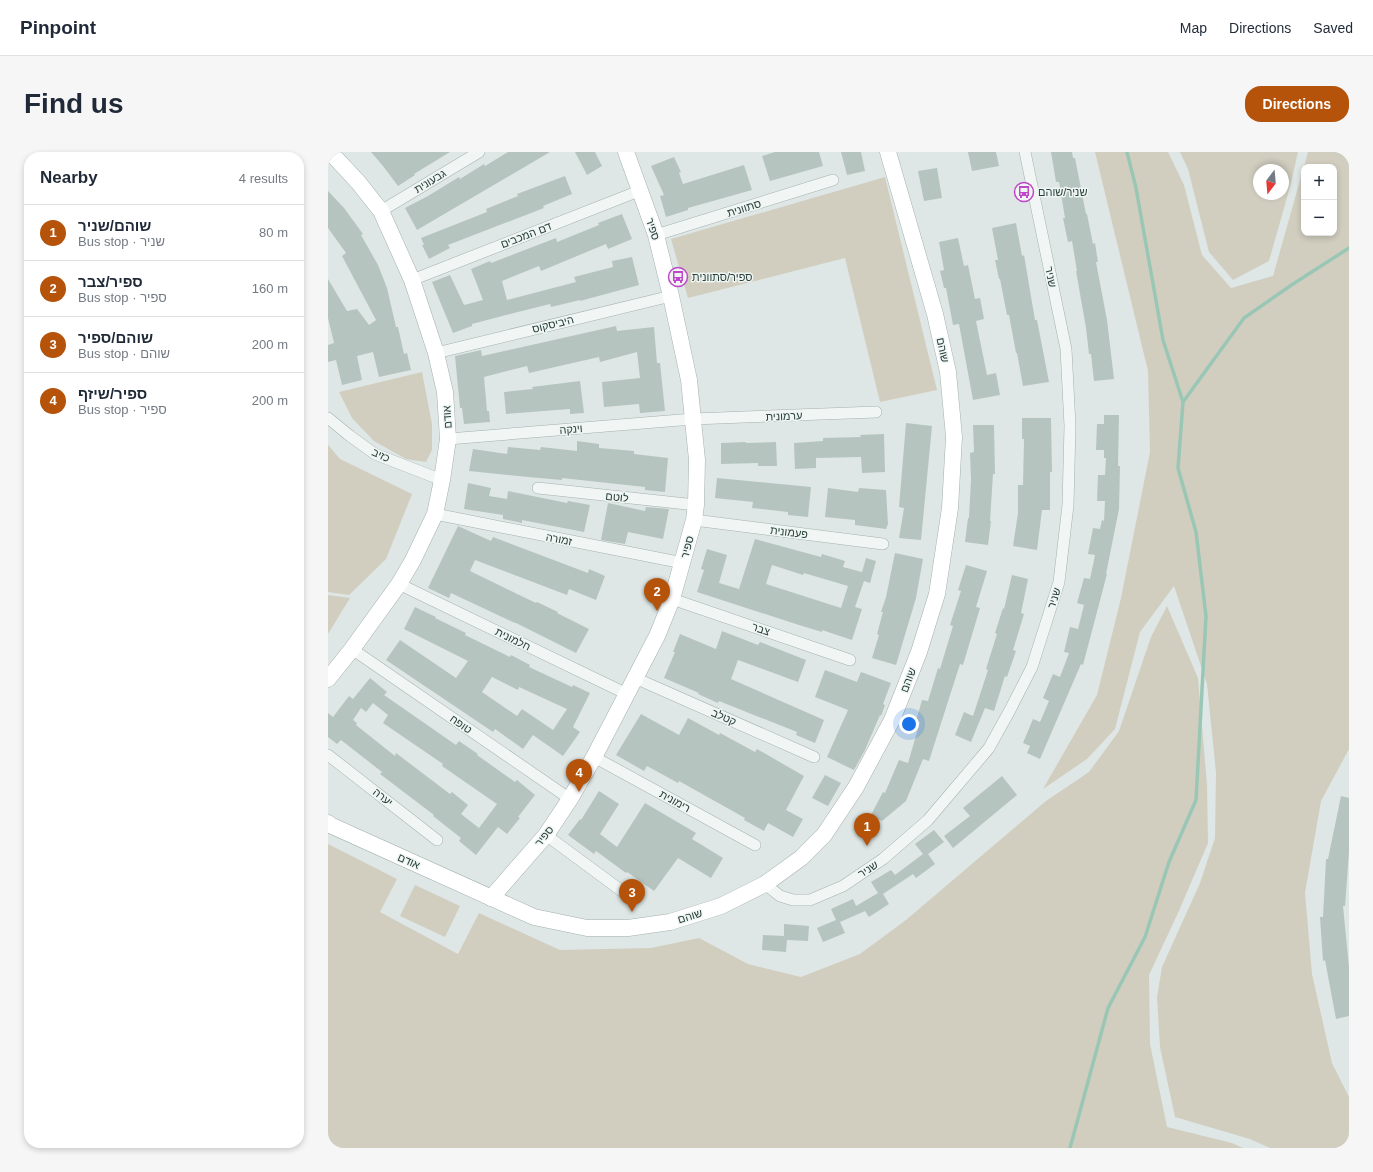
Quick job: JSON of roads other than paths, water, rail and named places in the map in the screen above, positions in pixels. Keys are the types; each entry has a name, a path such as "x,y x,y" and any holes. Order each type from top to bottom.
{"street":[{"name":"אודם","path":"328,679 400,584 413,560 435,514 448,439 445,392 436,353 412,280 381,211 358,182 331,152"},
{"name":"גבעונית","path":"381,211 479,152"},
{"name":"ספיר","path":"491,898 546,835 570,799 594,758 656,636 672,599 683,563 695,513 697,460 689,380 656,235 626,152"},
{"name":"שוהם","path":"491,898 534,917 587,928 628,928 670,922 721,906 765,884 801,858 824,835 856,787 892,720 919,652 938,594 950,508 954,437 948,372 935,314 888,152"},
{"name":"שניר","path":"765,884 780,896 793,900 810,900 843,886 883,859 928,820 989,748 1032,667 1058,582 1068,505 1070,426 1066,349 1025,152"},
{"name":"סתוונית","path":"656,235 833,180"},
{"name":"דם המכבים","path":"412,280 639,191"},
{"name":"היביסקוס","path":"436,353 671,296"},
{"name":"ערמונית","path":"693,419 876,412"},
{"name":"כזיב","path":"328,418 375,454 442,480"},
{"name":"וינקה","path":"448,439 693,419"},
{"name":"לוטם","path":"538,488 695,513"},
{"name":"פעמונית","path":"695,513 883,544"},
{"name":"זמורה","path":"435,514 683,563"},
{"name":"חלמונית","path":"400,584 627,694"},
{"name":"צבר","path":"672,599 850,660"},
{"name":"טופח","path":"352,649 570,799"},
{"name":"קטלב","path":"635,678 814,757"},
{"name":"יערה","path":"328,755 437,840"},
{"name":"רימונית","path":"594,758 755,845"},
{"name":"אודם","path":"328,823 491,898"},
{"path":"546,835 630,897"}],"waterway":[{"path":"1070,1148 1108,1008 1145,937 1169,862 1196,800 1206,616 1196,532 1178,468 1183,402 1163,340 1136,188 1127,152"},
{"path":"1183,402 1244,318 1349,248"}],"place":[{"name":"שניר/שוהם","path":"1024,192"},
{"name":"ספיר/סתוונית","path":"678,277"},
{"name":"ספיר/צבר","path":"657,611"},
{"name":"ספיר/שיזף","path":"579,792"},
{"name":"שוהם/שניר","path":"867,846"},
{"name":"שוהם/ספיר","path":"632,912"}]}
